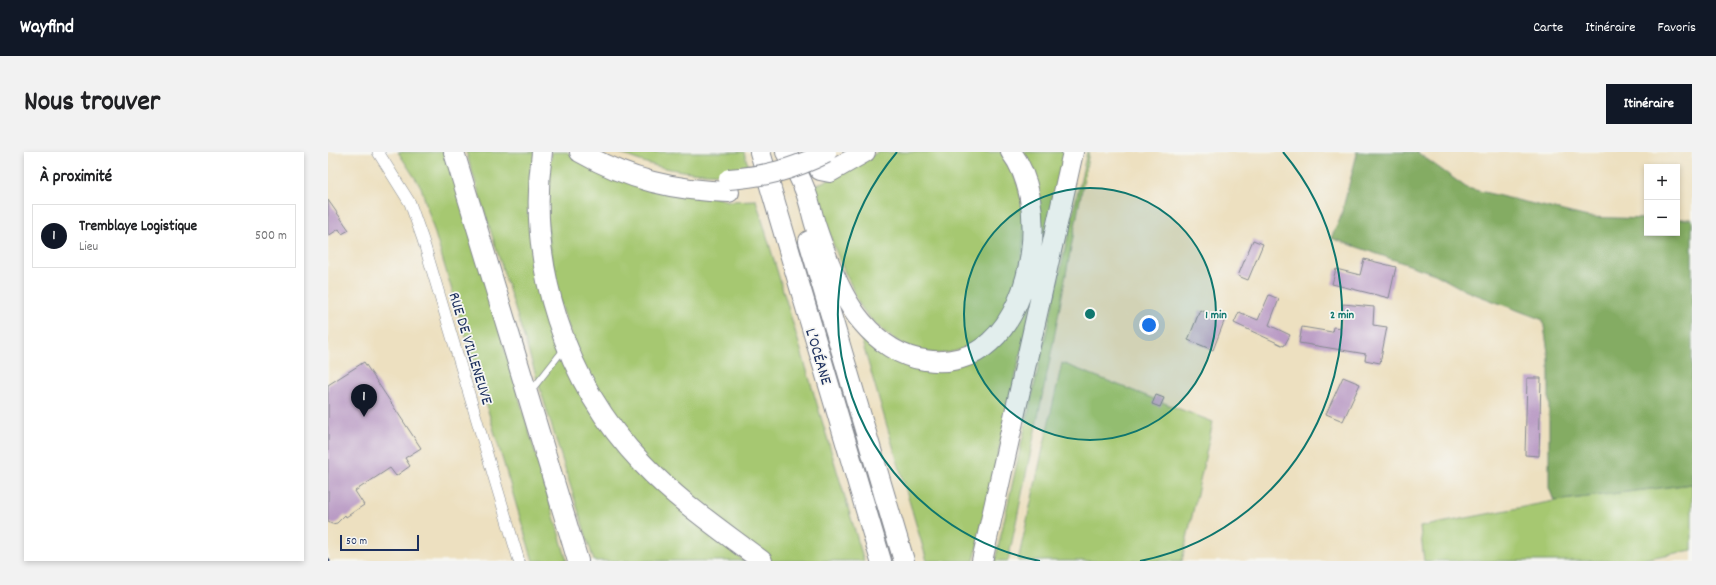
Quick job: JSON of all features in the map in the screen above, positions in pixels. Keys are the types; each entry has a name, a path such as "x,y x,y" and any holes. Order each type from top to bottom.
{"highway":[{"path":"454,152 578,561"},
{"path":"542,152 539,198 540,233 544,267 550,295 567,346 587,388 621,438 642,463 689,507 762,561"},
{"path":"580,152 618,170 664,186 691,190 729,185 804,164 827,163 866,152"},
{"path":"608,152 623,160 655,170 729,185"},
{"name":"L’OCÉANE","path":"760,152 881,561"},
{"path":"785,152 805,190 817,228 838,282 855,312 876,337 891,348 911,357 932,361 959,359 982,348 990,342 1004,326 1017,304 1028,270 1032,230 1028,188 1022,172 1011,152"},
{"name":"L’OCÉANE","path":"785,152 904,561"},
{"path":"827,163 851,152"},
{"path":"982,561 1073,152"}],"street":[{"name":"RUE DE VILLENEUVE","path":"378,152 410,203 423,240 519,561"}],"lane":[{"path":"527,395 567,346"}],"green space":[{"path":"398,152 447,152 567,561 533,561 421,187"},
{"path":"466,152 537,152 567,361 684,511 744,561 594,561"},
{"path":"552,152 567,152 586,163 729,201 756,200 864,561 769,561 648,464 583,370 548,266 546,187"},
{"path":"618,152 744,152 750,172 699,173 682,171 650,164"},
{"path":"878,152 1002,152 1018,184 1023,205 1024,230 1020,272 1015,292 1009,304 995,323 979,339 962,349 945,353 927,352 910,347 893,338 877,326 863,310 856,298 840,261 813,186 835,177"},
{"path":"1020,152 1066,152 974,561 927,561 860,335 879,350 946,369 1026,301"},
{"path":"1087,152 1089,152 1051,354 1008,561 995,561"},
{"path":"1356,152 1417,152 1467,188 1588,217 1644,219 1644,236 1680,236 1680,219 1692,219 1692,484 1554,501 1549,488 1549,359 1543,320 1464,290 1435,274 1331,238 1340,219 1357,154"},
{"path":"1062,363 1213,422 1182,561 1018,561"},
{"path":"1692,484 1692,550 1633,561 1424,561 1420,527 1554,501"}],"building":[{"path":"328,200 349,230 342,234 339,229 328,236"},
{"path":"1253,240 1263,244 1248,280 1238,276"},
{"path":"1364,259 1396,267 1389,298 1332,284 1336,269 1360,275"},
{"path":"1269,295 1279,299 1269,325 1290,335 1284,346 1234,323 1239,312 1258,320"},
{"path":"1343,304 1374,307 1373,325 1387,327 1380,363 1365,360 1366,354 1299,343 1302,327 1332,332 1333,327 1341,328"},
{"path":"1200,310 1225,319 1213,350 1188,340"},
{"path":"364,362 421,448 405,458 410,466 396,476 390,468 355,491 364,505 346,517 345,515 337,523 332,524 328,522 328,385"},
{"path":"1343,377 1360,384 1343,421 1326,414"},
{"path":"1527,378 1541,378 1539,456 1525,455"},
{"path":"1156,395 1164,398 1160,407 1152,404"}],"place":[{"name":"Tremblaye Logistique","path":"364,417"}]}
